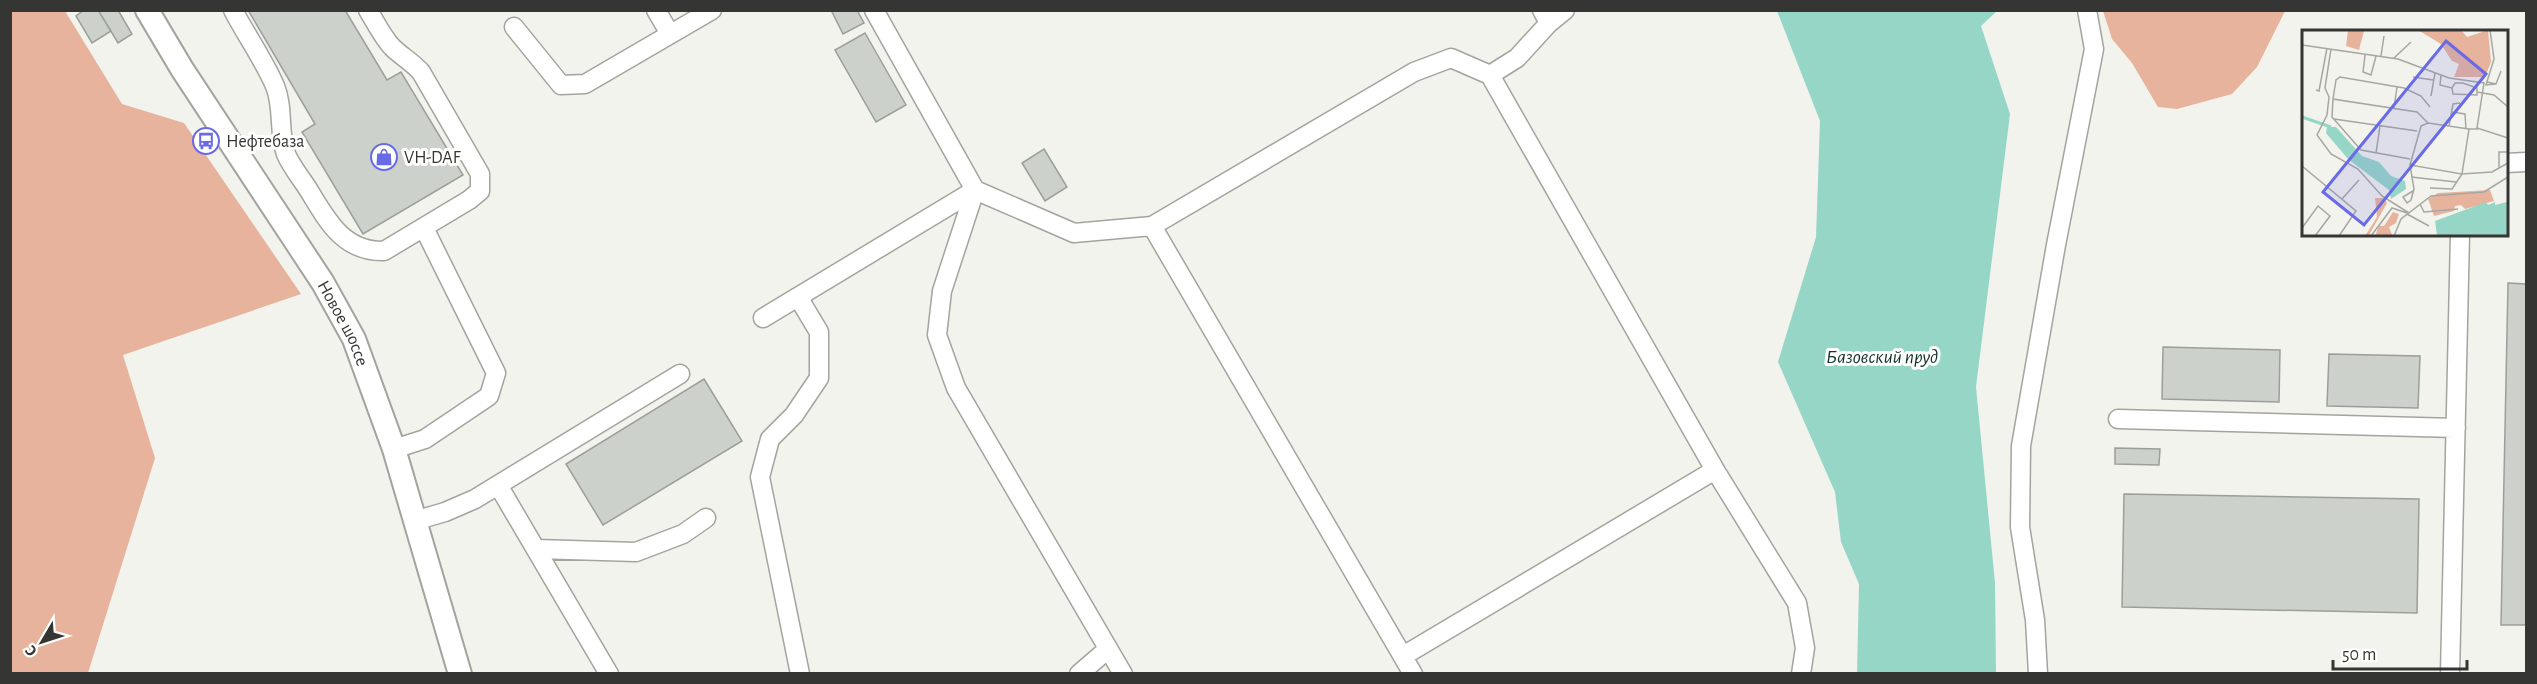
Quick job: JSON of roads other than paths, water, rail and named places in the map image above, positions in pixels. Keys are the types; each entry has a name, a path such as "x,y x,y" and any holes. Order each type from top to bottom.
{"main road":[{"name":"Новое шоссе","path":"147,10 182,69 323,283 354,339 394,449 460,674"}],"lane":[{"path":"232,10 275,87 281,112 281,135 287,156 332,226 346,240 369,252 384,252 480,191 480,174 421,72 409,59 394,49 368,10"},
{"path":"656,10 670,34"},
{"path":"514,27 561,86 585,84 712,10"},
{"path":"874,10 975,190 1074,233 1152,226 1414,72 1451,58 1490,75 1715,470 1797,603 1805,648 1801,674"},
{"path":"1490,75 1517,58 1545,17 1565,10"},
{"path":"2038,674 2035,620 2020,526 2021,446 2055,245 2094,49 2087,10"},
{"path":"2507,163 2526,162"},
{"path":"763,318 975,190"},
{"path":"975,190 942,291 937,335 956,388 1122,674"},
{"path":"1152,226 1413,674"},
{"path":"394,449 425,440 489,396 496,373 424,228"},
{"path":"2450,674 2460,236"},
{"path":"798,297 819,332 819,378 794,415 770,439 760,477 800,674"},
{"path":"414,521 445,512 475,499 680,374"},
{"path":"2118,419 2456,428"},
{"path":"1403,656 1715,470"},
{"path":"498,485 609,674"},
{"path":"536,549 636,552 683,534 706,518"},
{"path":"1079,674 1108,649"}],"water":[{"name":"Базовский пруд","path":"1777,11 1997,11 1981,26 2010,114 1976,387 1995,583 1996,673 1857,673 1859,584 1841,542 1835,492 1778,362 1816,237 1820,121"}],"place":[{"name":"Нефтебаза","path":"206,141"},
{"name":"VH-DAF","path":"384,157"}]}
